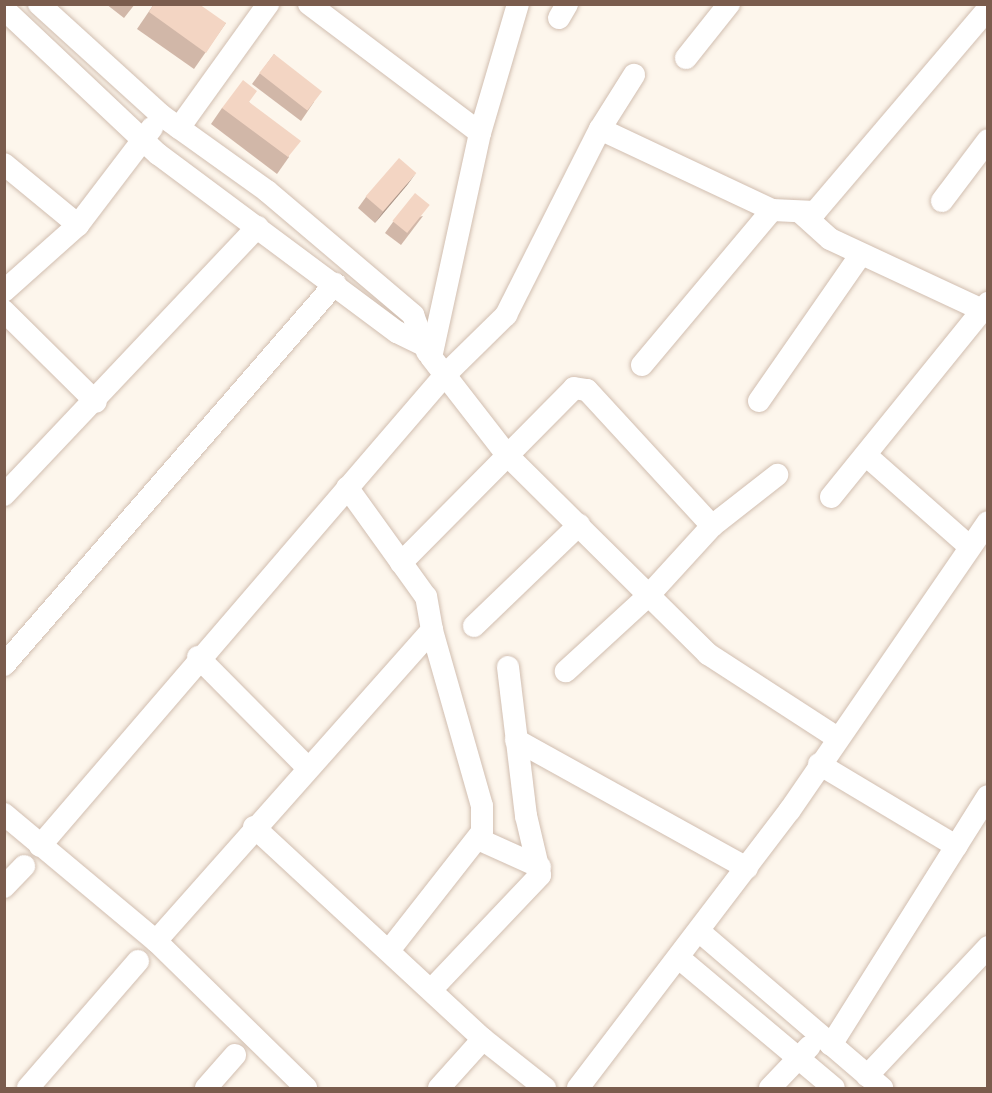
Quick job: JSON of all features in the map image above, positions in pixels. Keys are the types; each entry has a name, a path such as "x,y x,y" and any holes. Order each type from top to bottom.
{"street":[{"path":"39,4 170,121 267,191 413,315 426,351"},
{"path":"4,291 78,225 144,140 170,121 268,4"},
{"path":"309,4 341,14 480,132"},
{"path":"426,351 480,132 518,4"},
{"path":"686,58 729,4"},
{"path":"600,129 772,210 815,212 827,201 987,10 980,4"},
{"path":"4,9 144,140 257,227 426,351 507,455 708,654 836,737"},
{"path":"40,846 198,657 445,375 506,315 600,129 634,75"},
{"path":"942,201 987,140"},
{"path":"4,164 78,225"},
{"path":"642,365 772,210"},
{"path":"800,212 830,239 985,306 868,457 831,496"},
{"path":"4,495 96,402 257,227"},
{"path":"759,401 861,254"},
{"path":"4,665 335,284"},
{"path":"4,311 96,402"},
{"path":"401,563 507,455 580,386 712,526"},
{"path":"868,457 970,547"},
{"path":"566,671 649,595 712,526 777,475"},
{"path":"347,487 426,597 432,630 482,806 478,839 391,948"},
{"path":"578,1089 747,868 987,522"},
{"path":"474,626 579,525"},
{"path":"156,941 306,766 432,630"},
{"path":"198,657 306,766"},
{"path":"432,989 536,883 540,867 526,816 508,667"},
{"path":"516,740 747,868"},
{"path":"819,764 956,846"},
{"path":"770,1089 798,1059 826,1040 987,796"},
{"path":"4,813 40,846 156,941 306,1089"},
{"path":"254,827 391,948 483,1039 545,1089"},
{"path":"478,839 540,867"},
{"path":"4,886 24,866"},
{"path":"700,932 875,1082 987,947"},
{"path":"679,958 834,1089"},
{"path":"28,1089 138,961"},
{"path":"439,1089 483,1039"},
{"path":"206,1089 235,1055"}],"building":[{"path":"154,4 199,4 226,23 206,53 149,12"},
{"path":"274,54 322,92 307,110 259,73"},
{"path":"243,80 257,91 249,102 301,141 288,157 222,108"},
{"path":"399,158 416,173 383,212 366,196"},
{"path":"415,193 430,205 407,233 392,221"}]}
